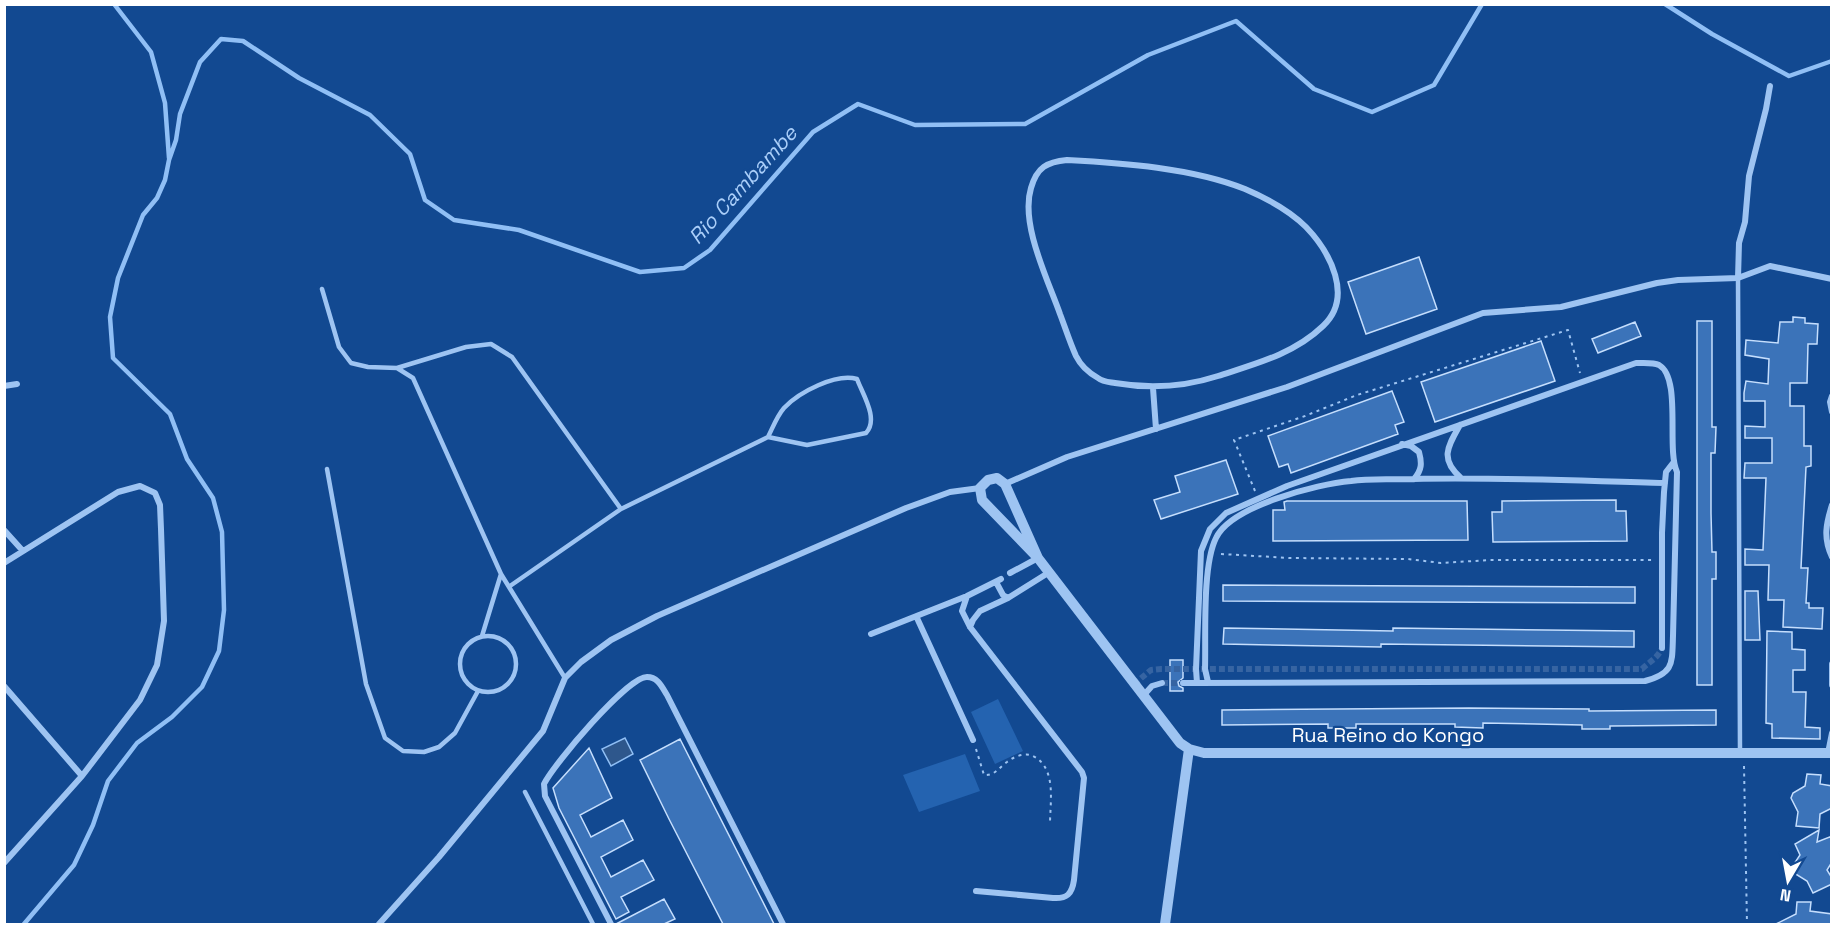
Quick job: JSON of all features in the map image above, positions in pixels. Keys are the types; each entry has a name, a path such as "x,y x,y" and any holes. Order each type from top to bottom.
{"street":[{"path":"1738,278 1739,243 1745,222 1749,176 1770,86"},
{"path":"1067,160 1118,162 1202,177 1244,189 1277,204 1305,226 1324,249 1338,282 1338,302 1325,325 1303,342 1274,358 1204,381 1153,388 1101,380 1087,371 1077,357 1043,267 1032,230 1029,206 1030,189 1037,172 1050,162 1067,160"},
{"path":"1005,484 1067,458 1287,387 1483,313 1561,307 1657,283 1738,278 1770,266 1832,279"},
{"path":"1183,682 1197,683 1645,681 1660,677 1669,669 1673,647 1677,472 1673,463 1671,382 1667,373 1659,365 1636,363 1401,444 1258,498 1226,513 1210,529 1201,551 1198,575 1197,683"},
{"path":"4,386 17,384"},
{"path":"1153,388 1156,429"},
{"path":"1832,396 1830,402 1832,412"},
{"path":"1460,424 1448,446 1447,453 1448,464 1461,478"},
{"path":"1401,444 1411,446 1419,452 1422,462 1420,473 1414,480"},
{"path":"1662,648 1665,483 1666,472 1673,463"},
{"path":"379,924 543,731 566,678 581,662 611,640 657,616 906,508 950,492 980,488 988,480 997,478 1005,484 1038,558 1048,573 1143,697 1180,743 1189,749 1165,924"},
{"path":"1208,682 1205,669 1210,553 1216,536 1231,520 1292,493 1352,480 1461,478 1665,483"},
{"path":"4,562 73,522 118,492 141,486 155,493 160,505 164,621 157,665 140,700 82,776 6,860"},
{"path":"980,488 982,501 1038,558"},
{"path":"1832,505 1825,540 1832,557"},
{"path":"4,530 22,550"},
{"path":"1010,573 1038,558"},
{"path":"970,627 980,611 1008,598 1048,573"},
{"path":"871,634 917,618 998,581 1003,595 1008,598"},
{"path":"967,596 962,611 970,627 1082,772 1084,778 1074,880 1068,896 1053,898 976,891"},
{"path":"917,618 973,740"},
{"path":"1832,664 1832,685"},
{"path":"611,924 546,796 544,784 587,727 631,685 640,679 650,677 656,679 667,695 783,924"},
{"path":"1143,697 1152,686 1162,683"},
{"path":"4,686 82,776"},
{"path":"1830,753 1832,733"},
{"name":"Rua Reino do Kongo","path":"1189,749 1204,753 1830,753"}],"lane":[{"path":"1738,278 1740,753"},
{"path":"322,289 339,347 351,363 368,367 398,368 474,346 491,344 512,357 621,509"},
{"path":"398,368 413,378 501,574 566,678"},
{"path":"510,586 621,509 768,437 807,445 866,433 871,426 872,418 857,379 849,377 837,379 814,387 786,406 778,416 768,437"},
{"path":"327,469 366,684 385,738 403,751 424,752 439,747 455,733 478,691"},
{"path":"482,636 501,574"},
{"path":"482,636 502,639 509,645 516,664 515,674 504,687 487,692 478,691 464,680 459,663 460,654 466,646 473,639 482,636"},
{"path":"525,792 593,924"}],"path":[{"path":"1258,498 1234,440 1305,416 1357,395 1568,330 1582,381"},
{"path":"1210,553 1249,557 1408,559 1441,563 1490,560 1662,560"},
{"path":"973,740 984,774 994,773 1006,762 1022,755 1033,756 1045,766 1049,774 1050,824"},
{"path":"1740,753 1745,768 1747,924"}],"shaded area":[{"path":"998,699 1023,751 995,764 971,712"},
{"path":"625,738 633,754 611,766 602,749"},
{"path":"965,754 980,791 919,812 903,775"}],"building":[{"path":"1419,257 1437,309 1366,334 1348,282"},
{"path":"1793,317 1805,318 1805,323 1818,324 1817,344 1808,344 1807,383 1790,383 1790,406 1804,406 1804,446 1811,446 1811,466 1806,467 1801,568 1808,568 1806,603 1809,603 1809,608 1823,608 1822,629 1783,627 1784,600 1768,600 1769,565 1745,565 1745,549 1763,550 1766,478 1744,478 1745,463 1772,463 1772,438 1745,438 1745,426 1765,427 1765,401 1744,401 1744,393 1746,381 1768,384 1769,359 1745,355 1746,340 1778,343 1780,322 1793,322"},
{"path":"1697,321 1712,321 1712,427 1716,427 1715,453 1711,453 1711,513 1712,552 1716,552 1716,579 1712,579 1712,685 1697,685"},
{"path":"1635,322 1641,336 1598,353 1592,339"},
{"path":"1541,341 1555,381 1435,422 1421,382"},
{"path":"1392,391 1404,422 1395,425 1398,434 1291,473 1288,464 1279,467 1268,436"},
{"path":"1226,460 1238,494 1161,519 1154,500 1180,492 1175,476"},
{"path":"1616,500 1616,511 1626,511 1627,541 1493,542 1492,512 1502,512 1502,501"},
{"path":"1467,501 1468,540 1273,541 1273,510 1285,510 1284,502"},
{"path":"1223,585 1635,587 1635,603 1223,601"},
{"path":"1745,591 1758,591 1760,640 1745,640"},
{"path":"1224,628 1634,631 1634,647 1381,644 1381,647 1223,644"},
{"path":"1767,631 1792,632 1792,649 1805,650 1805,670 1793,670 1793,692 1806,692 1805,727 1820,728 1820,739 1772,738 1772,724 1766,723"},
{"path":"1170,660 1183,660 1183,678 1178,682 1183,691 1170,691"},
{"path":"1589,709 1589,711 1716,710 1716,725 1610,726 1610,729 1582,729 1582,725 1483,723 1483,728 1455,727 1455,724 1356,724 1356,728 1328,728 1328,724 1222,725 1222,710"},
{"path":"680,739 774,924 723,924 669,819 640,760"},
{"path":"589,748 612,798 580,815 591,837 623,820 633,840 601,857 611,877 643,860 654,880 621,897 629,912 616,919 559,808 553,788"},
{"path":"1807,774 1821,775 1820,784 1832,786 1832,808 1820,814 1819,828 1796,826 1798,812 1791,798 1793,793 1805,786"},
{"path":"1819,830 1817,842 1832,836 1832,862 1827,870 1832,878 1832,884 1813,893 1807,881 1794,873 1792,867 1800,855 1795,844"},
{"path":"664,899 675,919 664,924 616,924"},
{"path":"1797,902 1811,902 1810,911 1832,914 1832,924 1776,924 1796,914"}],"waterway":[{"path":"114,4 151,52 165,103 169,158"},
{"name":"Rio Cambambe","path":"24,924 74,865 93,825 108,781 137,743 172,717 202,687 219,651 224,610 222,532 213,498 187,459 170,414 113,358 110,317 118,278 143,215 157,198 165,180 176,140 180,114 200,62 221,39 243,41 299,78 370,115 410,154 425,200 454,220 519,230 640,272 684,268 710,250 813,132 858,104 915,125 1025,124 1148,55 1236,21 1314,89 1372,112 1434,85 1482,4"},
{"name":"Rio Cambambe","path":"1665,4 1712,34 1789,76 1832,61"}],"tunnel":[{"path":"1134,684 1151,670 1161,669 1642,669 1656,657 1662,648"},
{"path":"1162,683 1183,683"}]}
